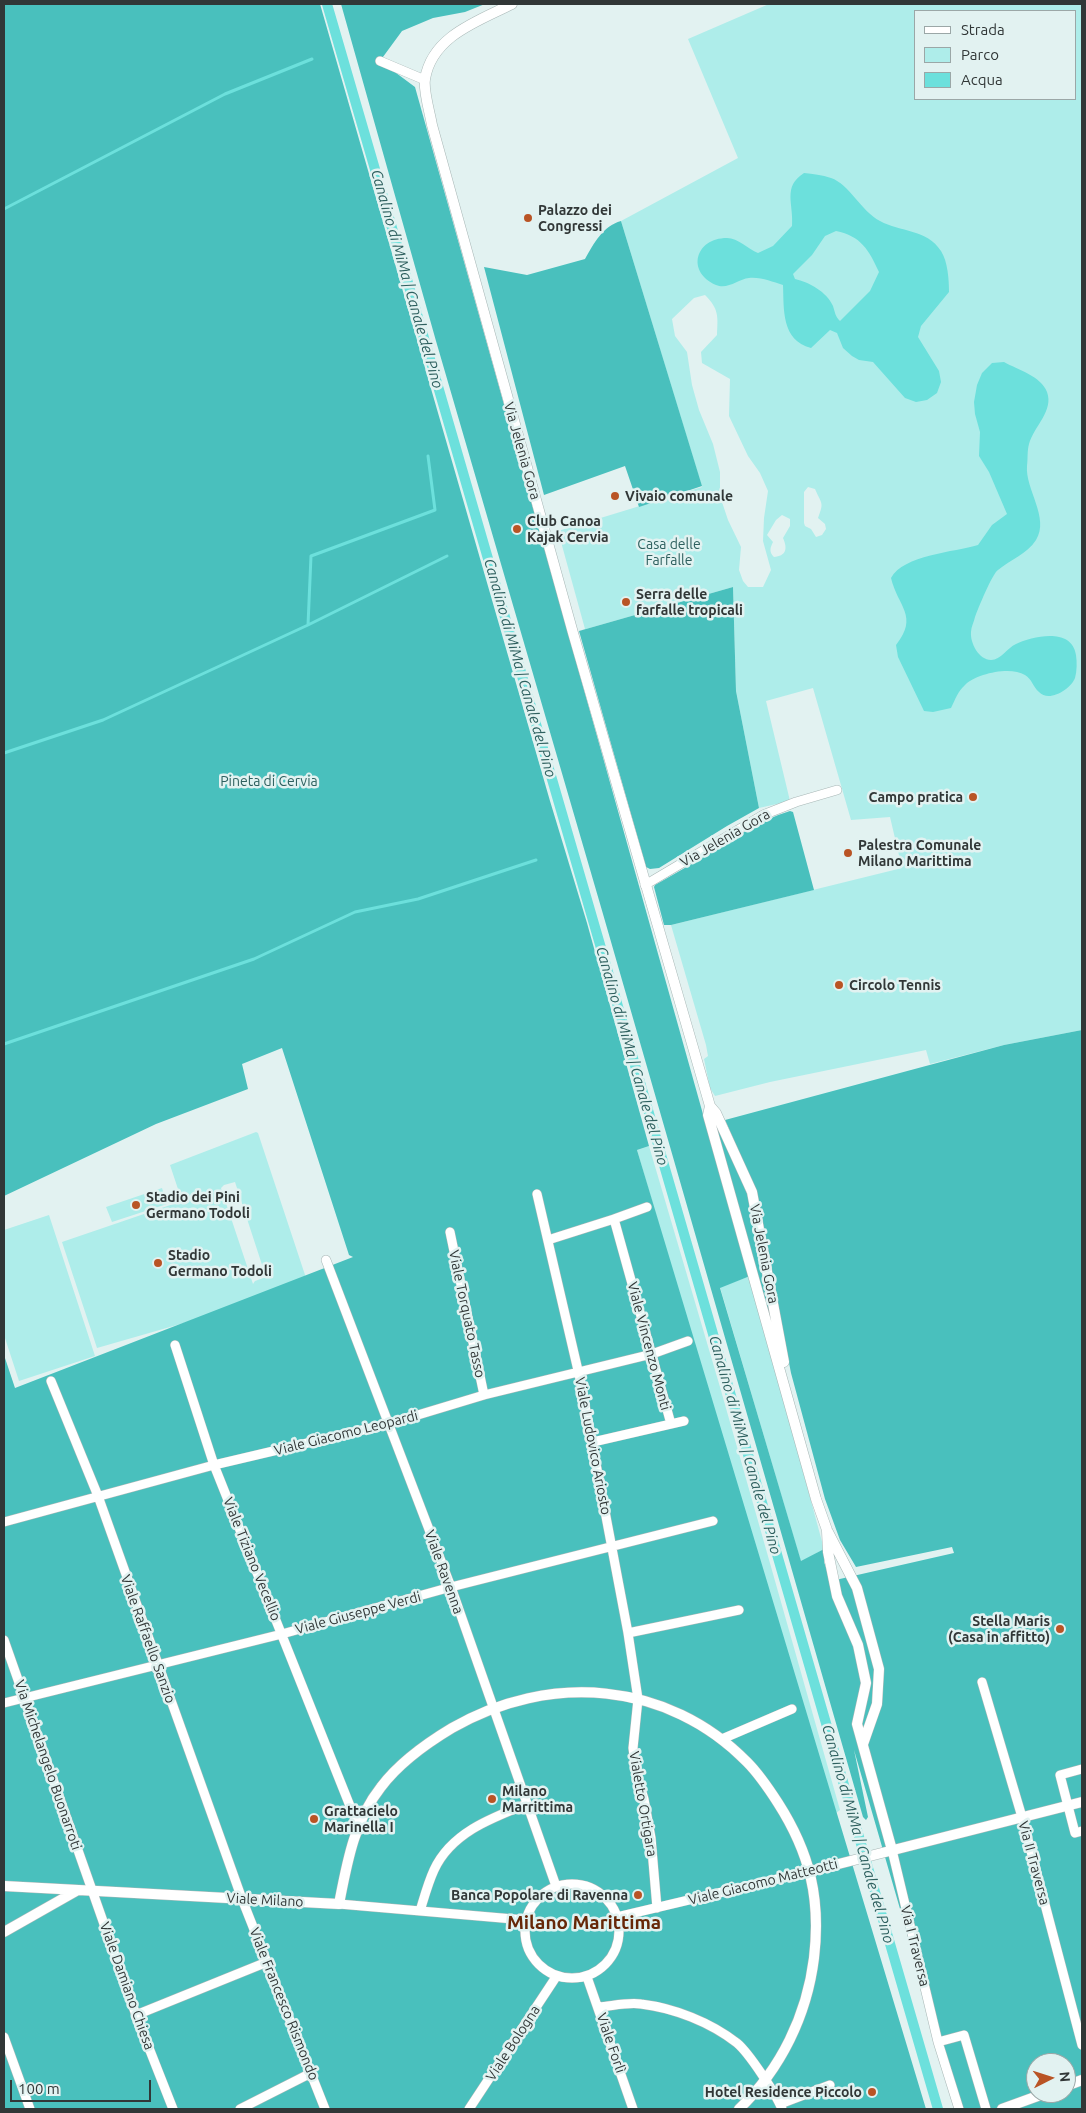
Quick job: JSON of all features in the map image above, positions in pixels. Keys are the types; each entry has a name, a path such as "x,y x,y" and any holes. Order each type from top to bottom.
{"street":[{"path":"380,61 425,80 431,62 442,43 464,29 512,4"},
{"name":"Via Jelenia Gora","path":"425,80 432,125 464,243 645,885 710,1106 716,1113 752,1192 792,1411"},
{"name":"Via Jelenia Gora","path":"645,885 763,814 838,790"},
{"name":"Via Jelenia Gora","path":"710,1106 708,1115 815,1496 827,1530 857,1588 879,1669 878,1704 863,1744"},
{"name":"Viale Ludovico Ariosto","path":"537,1194 579,1373 593,1442 628,1633 638,1699"},
{"path":"548,1240 647,1207"},
{"name":"Viale Vincenzo Monti","path":"593,1442 671,1424 614,1219"},
{"name":"Viale Torquato Tasso","path":"450,1232 484,1395"},
{"name":"Viale Ravenna","path":"326,1260 451,1587 556,1886"},
{"name":"Viale Giacomo Leopardi","path":"4,1522 214,1465 388,1424 484,1395 652,1354 688,1341"},
{"name":"Viale Tiziano Vecellio","path":"175,1345 214,1465 358,1826"},
{"name":"Viale Raffaello Sanzio","path":"51,1381 98,1496 242,1899"},
{"path":"671,1424 684,1421"},
{"name":"Viale Giuseppe Verdi","path":"4,1703 282,1634 451,1587 713,1521"},
{"name":"Via Jelenia Gora","path":"827,1530 828,1552 837,1596 858,1645 866,1683 857,1724 892,1850"},
{"path":"628,1633 739,1610"},
{"name":"Via Michelangelo Buonarroti","path":"4,1640 92,1890"},
{"name":"Via II Traversa","path":"982,1682 1022,1817 1082,2045"},
{"path":"339,1904 346,1866 358,1826 381,1787 401,1765 443,1733 493,1708 527,1697 584,1691 602,1692 638,1699 689,1718 722,1739 748,1763 766,1786 802,1846 810,1871 817,1917 812,1974 804,2006 794,2031 782,2054 739,2109"},
{"name":"Vialetto Ortigara","path":"638,1699 633,1748 636,1773 644,1799 652,1838 657,1908"},
{"path":"722,1739 792,1709"},
{"path":"1082,1769 1060,1774 1075,1833 1082,1831"},
{"name":"Viale Giacomo Matteotti","path":"617,1917 810,1871 1082,1802"},
{"path":"420,1911 434,1870 454,1841 502,1814 527,1804"},
{"name":"Via I Traversa","path":"892,1850 938,2042 958,2109"},
{"path":"581,1884 593,1889 604,1896 612,1906 617,1917 619,1929 618,1942 614,1953 608,1963 588,1977 572,1979 556,1976 543,1970 533,1959 526,1947 524,1934 525,1920 532,1906 542,1894 556,1886 581,1884"},
{"name":"Viale Milano","path":"4,1886 339,1904 525,1920"},
{"path":"51,1888 57,1894 56,1903"},
{"path":"4,1932 79,1890"},
{"name":"Viale Damiano Chiesa","path":"92,1890 136,2015 173,2109"},
{"name":"Viale Francesco Rismondo","path":"242,1899 325,2109"},
{"path":"136,2015 268,1962"},
{"name":"Viale Bologna","path":"469,2109 556,1976"},
{"name":"Viale Forlì","path":"588,1977 633,2109"},
{"path":"599,2007 639,2004 675,2011 707,2024 738,2043 764,2078 781,2107 830,2086"},
{"path":"938,2042 964,2035 986,2109"},
{"path":"4,2037 30,2109"},
{"path":"240,2109 311,2073"},
{"path":"1002,2109 1026,2100"}],"green space":[{"name":"Pineta di Cervia","path":"4,4 320,4 587,923 649,1146 637,1150 926,2109 4,2109 4,1355 15,1388 353,1257 349,1255 282,1048 242,1064 248,1089 156,1124 4,1196"},
{"path":"341,4 485,4 465,12 433,18 402,31 380,61 415,87 750,1276 720,1288 801,1561 824,1549 824,1562 831,1581 954,1553 952,1547 856,1567 840,1540 825,1499 791,1373 755,1188 725,1120 1004,1045 1082,1030 1082,2109 958,2109 854,1750 868,1817 866,1820 863,1817 436,341"},
{"name":"Casa delle Farfalle","path":"769,4 1082,4 1082,1030 1004,1045 930,1064 926,1050 770,1082 715,1096 710,1088 704,1059 708,1056 706,1045 671,925 902,868 890,817 851,820 813,688 766,701 790,801 759,808 736,691 733,587 579,631 585,629 558,531 702,487 621,221 738,158 688,39","holes":["705,295 715,309 717,335 701,352 702,363 730,379 729,416 748,456 760,473 768,491 763,541 771,570 763,587 748,587 743,581 739,570 741,547 728,520 720,496 720,472 713,444 699,410 692,385 687,352 675,336 672,319 694,298","808,487 815,489 821,501 822,506 818,518 825,524 826,529 822,535 816,537 804,523 804,492","782,515 790,519 790,526 783,538 786,549 781,555 774,557 770,550 773,542 767,535 776,520"]},
{"path":"621,221 702,486 639,507 625,466 544,495 484,267 527,275 585,259 604,231"},
{"path":"733,587 736,691 759,808 659,868 650,869 646,867 579,631"},
{"path":"790,811 793,812 814,890 671,925 664,925 655,885 756,825"},
{"path":"714,1116 749,1198 779,1353 713,1121"},
{"name":"Stadio Germano Todoli","path":"256,1132 258,1133 309,1287 97,1348 62,1242 182,1201 170,1165","holes":["235,1182 266,1277 255,1281 253,1284 221,1188 224,1185"]},
{"path":"649,1146 720,1387 840,1810 832,1816 637,1150"},
{"name":"Stadio dei Pini Germano Todoli","path":"162,1188 167,1204 112,1222 106,1207"},
{"path":"49,1215 95,1356 19,1381 4,1335 4,1230"},
{"path":"750,1276 824,1549 801,1562 720,1287"}],"water":[{"path":"804,173 824,176 837,181 873,217 888,225 921,235 935,244 941,251 947,266 949,292 921,326 918,337 939,371 941,382 937,393 927,400 916,402 905,398 873,362 859,360 843,348 837,333 830,330 811,348 801,344 789,331 786,322 783,285 754,278 720,286 707,279 701,272 698,257 702,249 716,239 731,238 758,253 773,246 792,226 790,196 793,184","holes":["836,231 845,233 863,245 872,257 879,272 870,291 840,321 826,296 812,285 795,279 793,274 812,255 825,236"]},
{"path":"1004,362 1040,382 1047,392 1048,406 1031,437 1027,466 1027,475 1039,513 1040,531 1036,540 1028,549 995,573 975,617 971,630 972,641 979,654 991,660 998,658 1013,646 1032,638 1060,637 1067,640 1073,646 1076,655 1076,675 1073,682 1064,690 1048,696 1039,692 1025,675 1019,672 994,672 970,681 965,685 951,708 933,712 924,711 898,657 896,645 903,635 906,619 891,578 897,570 918,559 978,545 992,525 1007,514 989,472 979,456 980,432 974,402 977,385 982,373 992,363"}],"waterway":[{"name":"Canalino di MiMa | Canale del Pino","path":"327,4 938,2109"},
{"path":"4,209 225,94 312,59"},
{"path":"308,625 311,556 435,510 428,456"},
{"path":"4,753 103,720 308,625 447,556"},
{"path":"4,1044 254,959 355,912 418,899 536,860"}],"place":[{"name":"Palazzo dei Congressi","path":"528,218"},
{"name":"Vivaio comunale","path":"615,496"},
{"name":"Club Canoa Kajak Cervia","path":"517,529"},
{"name":"Serra delle farfalle tropicali","path":"626,602"},
{"name":"Campo pratica","path":"973,797"},
{"name":"Palestra Comunale Milano Marittima","path":"848,853"},
{"name":"Circolo Tennis","path":"839,985"},
{"name":"Stadio dei Pini Germano Todoli","path":"136,1205"},
{"name":"Stadio Germano Todoli","path":"158,1263"},
{"name":"Stella Maris (Casa in affitto)","path":"1060,1629"},
{"name":"Milano Marrittima","path":"492,1799"},
{"name":"Grattacielo Marinella I","path":"314,1819"},
{"name":"Banca Popolare di Ravenna","path":"638,1895"},
{"name":"Hotel Residence Piccolo","path":"872,2092"}],"district":[{"name":"Milano Marittima","path":"584,1923"}]}
